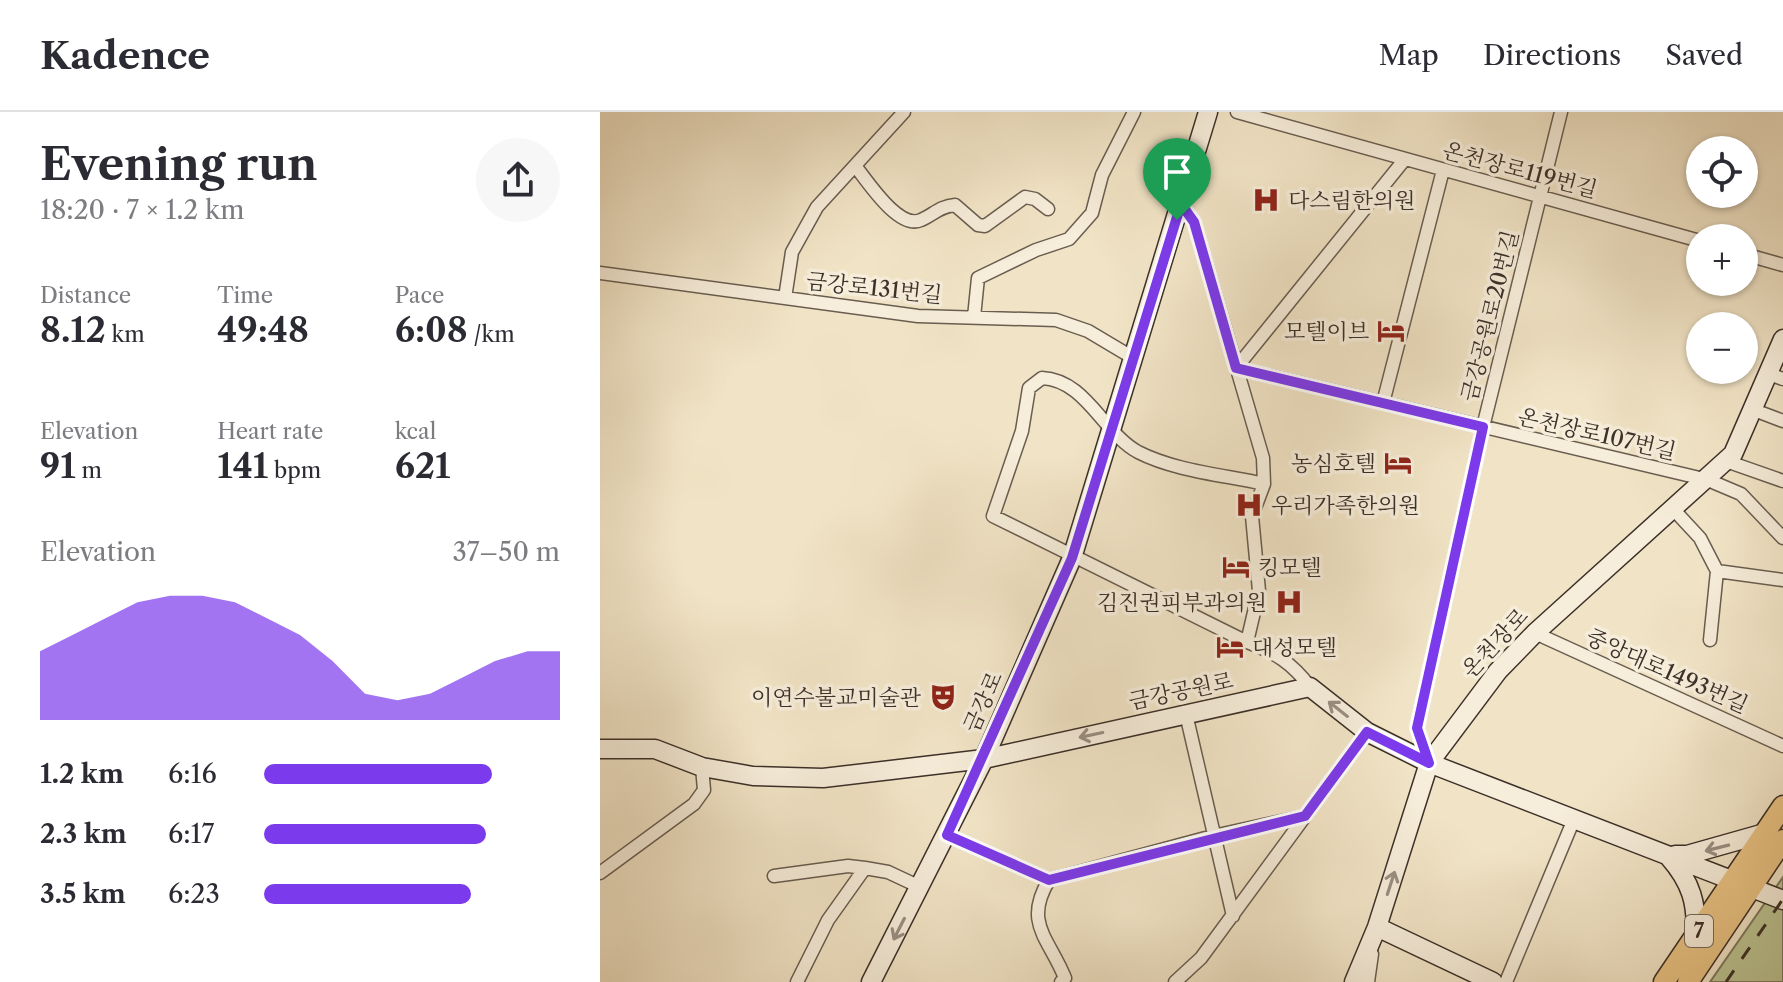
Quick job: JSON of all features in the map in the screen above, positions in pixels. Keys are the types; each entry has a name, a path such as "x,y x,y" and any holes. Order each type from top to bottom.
{"main road":[{"name":"7","path":"1688,982 1760,891 1783,806"},
{"name":"7","path":"1664,982 1695,938 1760,891"}],"street":[{"path":"785,298 792,252 817,207 904,112"},
{"path":"974,317 978,278 1036,250 1069,239 1092,213 1102,175 1134,112"},
{"name":"금강로","path":"871,982 984,759 1072,558 1114,430 1208,112"},
{"name":"온천장로119번길","path":"1237,112 1686,237"},
{"name":"금강공원로20번길","path":"1429,763 1417,728 1483,427 1561,112"},
{"path":"1236,368 1405,159"},
{"path":"856,167 883,202 907,221 918,222 946,206 955,205 978,225 985,226 1025,197 1035,199 1048,209"},
{"path":"1383,403 1443,170"},
{"path":"1181,204 1194,222 1263,458 1264,484 1252,516 1259,591 1247,642"},
{"path":"1758,258 1783,265"},
{"name":"금강로131번길","path":"600,273 918,316 1056,320 1088,331 1135,359"},
{"name":"온천장로","path":"1354,982 1377,927 1429,763 1490,681 1535,633 1726,461 1776,377 1783,339"},
{"name":"온천장로107번길","path":"1236,368 1708,480 1741,494 1783,538"},
{"path":"1264,484 1164,462 1136,451 1067,384 1042,378 1029,388 1022,431 993,516 1072,558 1247,642 1278,653 1294,666 1310,687 1367,732 1429,763 1760,891"},
{"path":"1754,410 1783,421"},
{"path":"1726,461 1783,481"},
{"path":"1674,510 1700,538 1717,571 1783,580"},
{"name":"중앙대로1493번길","path":"1710,640 1717,571"},
{"name":"중앙대로1493번길","path":"1535,633 1783,746"},
{"name":"금강공원로","path":"600,749 655,749 702,767 753,776 823,778 984,759 1310,687"},
{"path":"1186,714 1233,916"},
{"path":"1175,982 1201,958 1367,732"},
{"path":"600,873 694,804 704,790 702,767"},
{"path":"947,835 1049,880 1213,836 1305,816"},
{"path":"1506,982 1574,819"},
{"path":"1667,855 1687,855 1774,836"},
{"path":"1667,855 1691,890 1697,919 1695,938"},
{"path":"774,876 848,866 888,872 920,887"},
{"path":"797,982 828,920 865,868"},
{"path":"1049,880 1037,900 1037,923 1065,981"},
{"path":"1368,982 1377,927 1493,982"}],"green space":[{"path":"1783,877 1783,982 1710,982"}],"railway":[{"path":"1726,982 1783,899"}],"place":[{"name":"다스림한의원","path":"1266,200"},
{"name":"모텔이브","path":"1391,331"},
{"name":"농심호텔","path":"1398,463"},
{"name":"우리가족한의원","path":"1249,505"},
{"name":"킹모텔","path":"1236,567"},
{"name":"김진권피부과의원","path":"1289,602"},
{"name":"대성모텔","path":"1230,647"},
{"name":"이연수불교미술관","path":"943,697"}],"route":[{"path":"1181,204 1194,222 1236,368 1483,427 1417,728 1429,763 1367,732 1305,816 1213,836 1049,880 947,835 984,759 1072,558 1090,509 1177,220 1181,204"}]}
